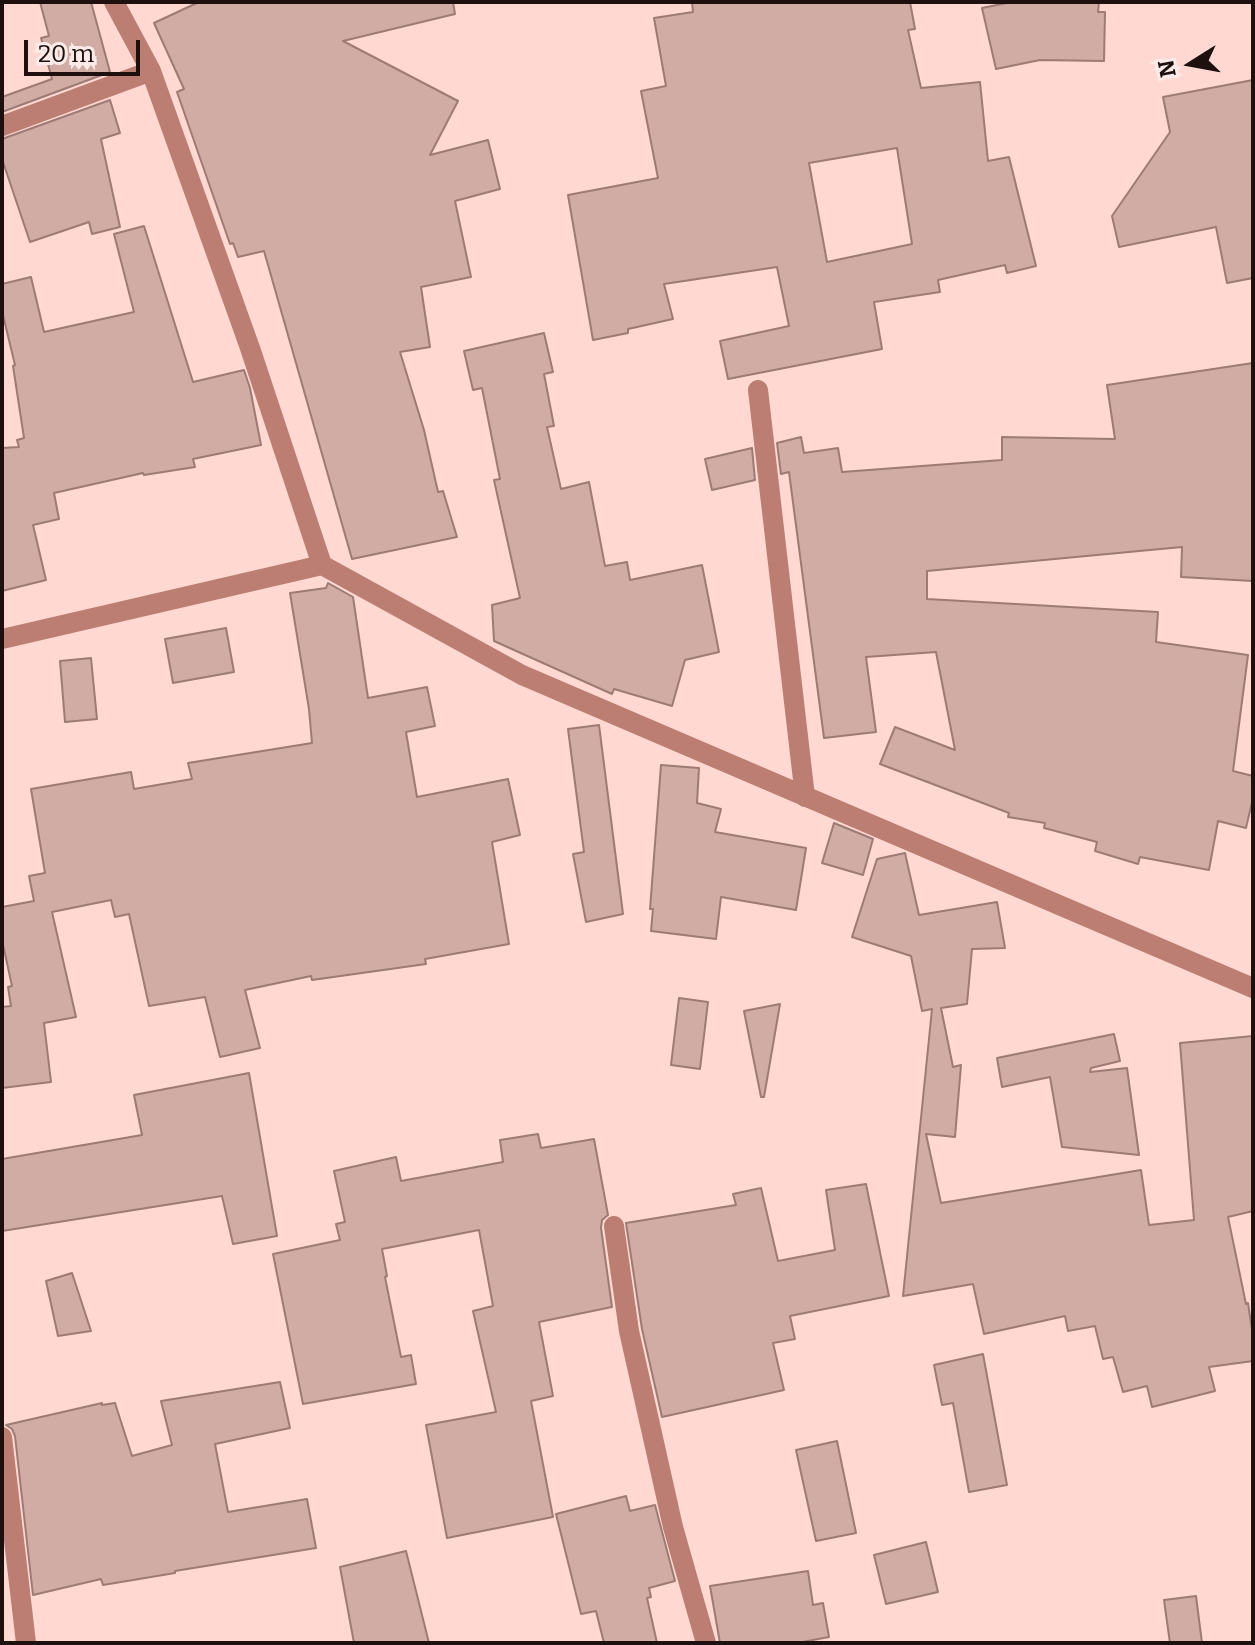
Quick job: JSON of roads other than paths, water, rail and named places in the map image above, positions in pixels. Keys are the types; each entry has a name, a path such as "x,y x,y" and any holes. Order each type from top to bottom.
{"street":[{"path":"114,2 151,71 250,348 322,565"},
{"path":"2,126 151,71"},
{"path":"758,390 805,797"},
{"path":"2,639 322,565 522,675 1253,988"},
{"path":"614,1226 629,1331 673,1527 706,1643"},
{"path":"2,1437 26,1643"}]}
